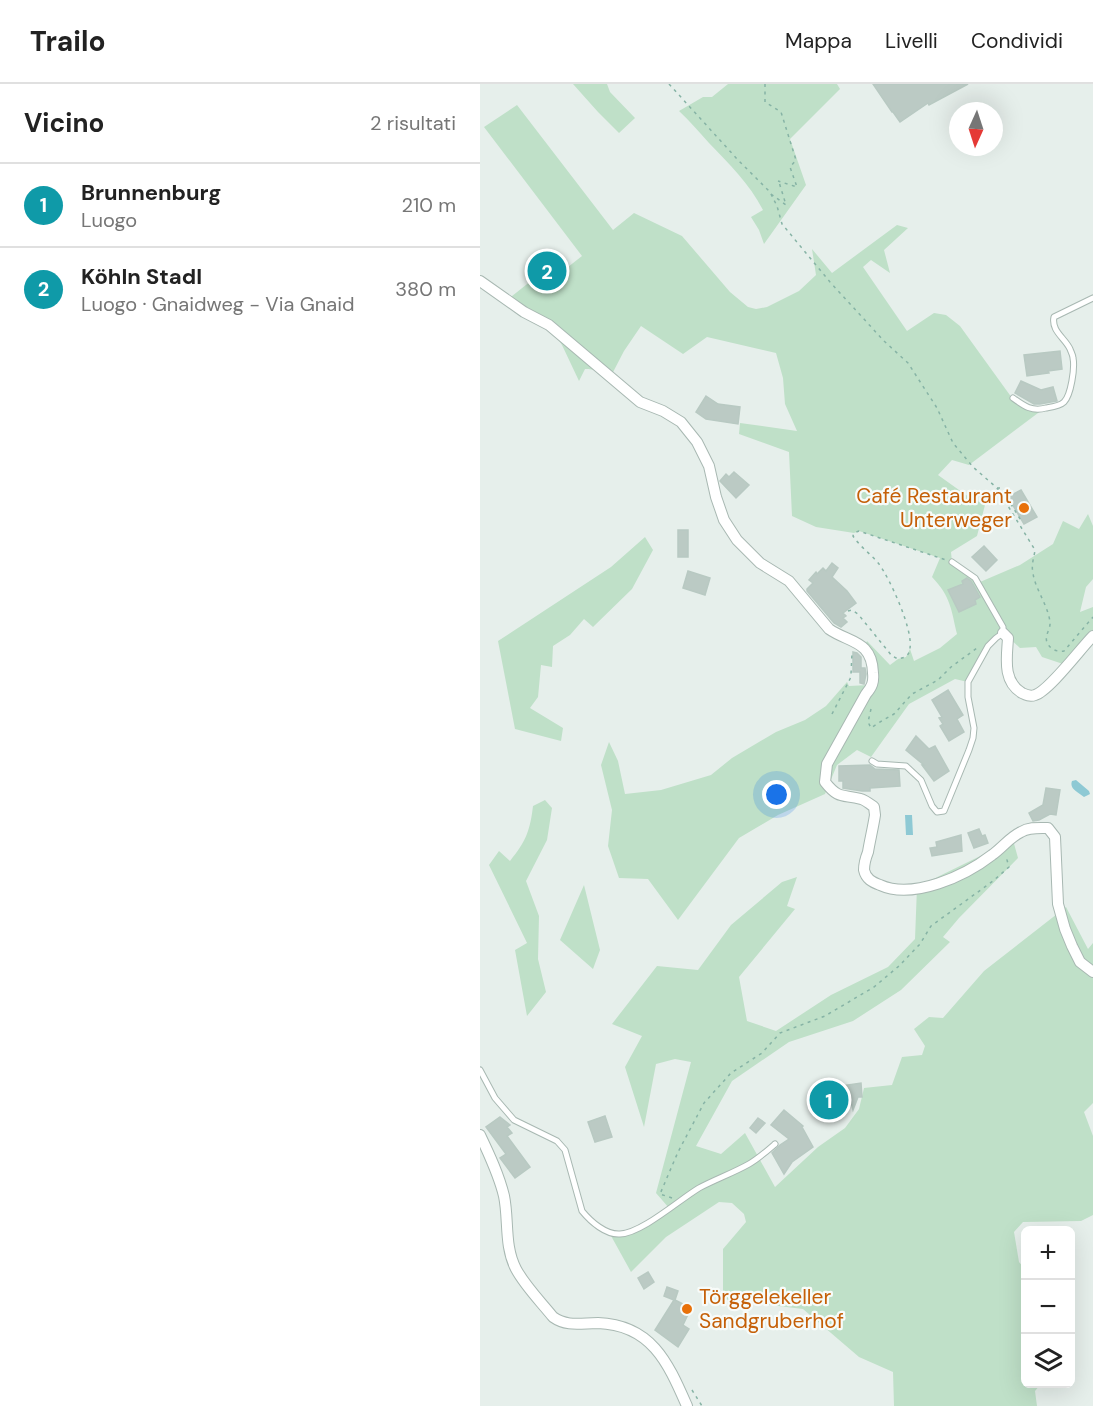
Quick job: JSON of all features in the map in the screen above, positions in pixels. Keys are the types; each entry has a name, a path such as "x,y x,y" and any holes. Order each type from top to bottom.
{"street":[{"path":"480,281 524,312 549,325 640,402 663,411 681,422 697,442 709,466 724,520 737,540 760,563 789,581 829,629 866,649 873,662 872,686 827,764 825,782 832,792 844,797 862,799 874,807 875,815 864,868 867,878 887,889 921,888 951,879 972,869 1022,831 1048,828 1055,837 1058,904 1065,929 1080,962 1093,972"},
{"path":"1003,630 1008,638 1008,679 1016,690 1027,696 1035,695 1046,688 1093,636"},
{"path":"480,1135 492,1160 503,1194 509,1246 516,1269 523,1280 553,1317 559,1321 566,1324 613,1325 630,1330 648,1341 663,1358 687,1406"}],"lane":[{"path":"1013,398 1034,410 1065,402 1072,384 1074,358 1069,346 1053,323 1054,317 1093,298"},
{"path":"872,761 877,764 906,766 921,780 937,812 944,811 973,738 974,728 968,697 968,682 988,646 1003,630 975,578 952,562"},
{"path":"480,1070 495,1098 514,1120 557,1141 565,1150 582,1211 588,1219 610,1233 623,1234 645,1226 699,1189 751,1163 775,1144"}],"path":[{"path":"669,84 708,128 786,206 778,181 797,187 790,167 796,160 781,112 765,102 765,84"},
{"path":"770,192 782,224 837,290 884,341 908,363 937,408 953,443 973,467 997,488 1035,550 1033,575 1050,622 1046,639 1048,644 1056,650 1064,651 1093,616"},
{"path":"997,488 1001,488 1024,525"},
{"path":"848,611 852,610 858,614 892,656 906,657 910,644 898,600 883,570 853,536 859,531 952,562"},
{"path":"832,714 851,674 852,648 849,638"},
{"path":"872,686 874,693 868,722 871,728 894,714 912,694 938,680 980,646"},
{"path":"672,1197 660,1194 678,1152 704,1103 731,1073 762,1053 780,1034 825,1016 874,987 913,952 932,926 1009,867 1007,860 1001,861"}],"green space":[{"path":"573,84 607,84 610,92 635,118 619,133"},
{"path":"728,84 837,84 840,89 790,139 806,185 764,244 751,217 763,210 757,200 738,174 679,111 703,97 712,97"},
{"path":"517,105 613,230 634,213 682,236 730,292 748,307 756,309 767,307 799,291 816,275 812,249 832,273 897,225 908,228 884,250 890,273 871,260 863,267 907,331 934,313 946,315 960,326 1012,398 1025,407 1042,410 969,465 952,460 938,475 985,505 977,536 951,552 952,562 980,582 1020,565 1053,544 1063,521 1079,529 1088,514 1093,526 1093,579 1086,587 1080,612 1093,607 1093,630 1063,664 1042,657 1036,647 1020,648 1004,633 996,638 968,682 955,679 909,704 871,757 857,750 837,765 825,794 778,815 739,838 678,920 648,879 619,878 608,846 612,810 601,765 609,742 618,761 625,794 661,790 711,775 732,758 776,732 805,720 826,706 847,682 849,686 869,685 874,679 864,648 867,641 890,665 906,657 910,649 914,661 940,648 957,634 947,597 932,577 940,558 859,531 854,533 816,527 792,516 789,452 739,434 740,423 797,431 785,404 783,378 776,353 707,337 683,354 641,326 611,376 585,369 579,381 562,345 549,325 507,300 541,273 549,282 582,256 484,127"},
{"path":"645,537 653,550 632,589 593,627 584,619 570,635 553,646 552,667 541,665 538,697 530,708 563,728 561,741 515,729 498,641 611,567"},
{"path":"545,800 552,808 547,840 526,881 539,916 538,959 546,992 527,1016 515,950 527,943 489,865 499,851 510,861 526,835 533,806"},
{"path":"1013,840 1018,858 943,937 950,942 901,990 853,1021 789,1042 732,1081 696,1146 721,1154 745,1133 775,1187 818,1147 845,1128 859,1109 864,1088 892,1085 902,1057 922,1055 925,1046 914,1029 929,1017 943,1018 984,971 1066,907 1088,949 1093,943 1093,1103 1084,1112 1093,1136 1093,1215 1081,1221 1023,1222 1014,1232 1021,1264 1021,1388 1038,1388 1035,1391 1037,1406 894,1406 893,1372 859,1357 803,1309 723,1299 723,1249 746,1222 744,1214 732,1203 719,1202 666,1237 631,1272 610,1234 623,1234 669,1208 656,1193 691,1062 675,1059 656,1064 644,1127 625,1067 642,1036 612,1024 657,966 698,970 731,925 782,882 797,877 787,906 795,909 739,977 747,1021 776,1031 831,995 888,967 915,939 917,887"},
{"path":"584,885 600,950 593,969 560,940"}],"water":[{"path":"1076,780 1090,794 1084,797 1075,790 1071,784"},
{"path":"905,815 912,815 913,835 906,835"}],"building":[{"path":"873,84 968,84 929,105 928,103 900,122"},
{"path":"546,261 558,274 549,282 537,268"},
{"path":"1060,351 1062,369 1027,376 1024,355"},
{"path":"1021,381 1041,390 1053,387 1057,401 1034,404 1015,393"},
{"path":"706,396 718,404 740,407 738,424 706,419 696,412"},
{"path":"734,472 749,485 736,498 720,481 726,474 729,477"},
{"path":"1021,490 1037,517 1024,524 1008,497"},
{"path":"678,530 688,530 688,557 678,557"},
{"path":"984,546 997,560 986,571 972,557"},
{"path":"832,563 838,568 832,577 856,603 843,613 846,616 843,618 847,622 841,627 834,623 807,591 813,583 809,580 816,572 817,574 823,568 826,571"},
{"path":"688,571 710,578 705,595 683,588"},
{"path":"967,578 980,597 975,600 976,604 959,612 948,590 963,584 962,581"},
{"path":"853,652 861,657 861,668 865,668 864,684 860,683 860,672 853,672"},
{"path":"948,690 963,715 957,719 964,732 949,741 940,726 943,724 939,718 942,717 932,700"},
{"path":"916,736 929,749 935,746 949,771 934,781 922,765 924,765 906,750"},
{"path":"870,765 875,769 899,770 900,786 870,788 870,791 843,788 843,781 839,781 839,766"},
{"path":"1046,788 1060,790 1056,815 1050,814 1033,821 1029,813 1043,805"},
{"path":"979,829 982,836 985,835 988,843 974,848 968,833"},
{"path":"961,835 962,851 932,856 930,848 937,847 936,842"},
{"path":"861,1083 862,1097 858,1097 853,1110 850,1098 836,1099 837,1108 831,1108 831,1115 819,1115 817,1104 822,1104 821,1089"},
{"path":"784,1110 803,1126 813,1147 792,1162 784,1174 772,1153 789,1139 771,1125"},
{"path":"605,1116 612,1137 595,1142 588,1122"},
{"path":"500,1117 510,1125 507,1127 512,1133 507,1136 530,1167 515,1178 500,1158 506,1154 486,1127"},
{"path":"758,1118 765,1123 756,1133 750,1128"},
{"path":"648,1272 654,1282 644,1289 638,1278"},
{"path":"667,1287 678,1291 675,1300 691,1308 683,1325 689,1329 678,1347 655,1330 674,1300 664,1296"}],"place":[{"name":"Köhln Stadl","path":"547,271"},
{"name":"Café Restaurant Unterweger","path":"1024,508"},
{"name":"Brunnenburg","path":"829,1100"},
{"name":"Törggelekeller Sandgruberhof","path":"687,1309"}]}
